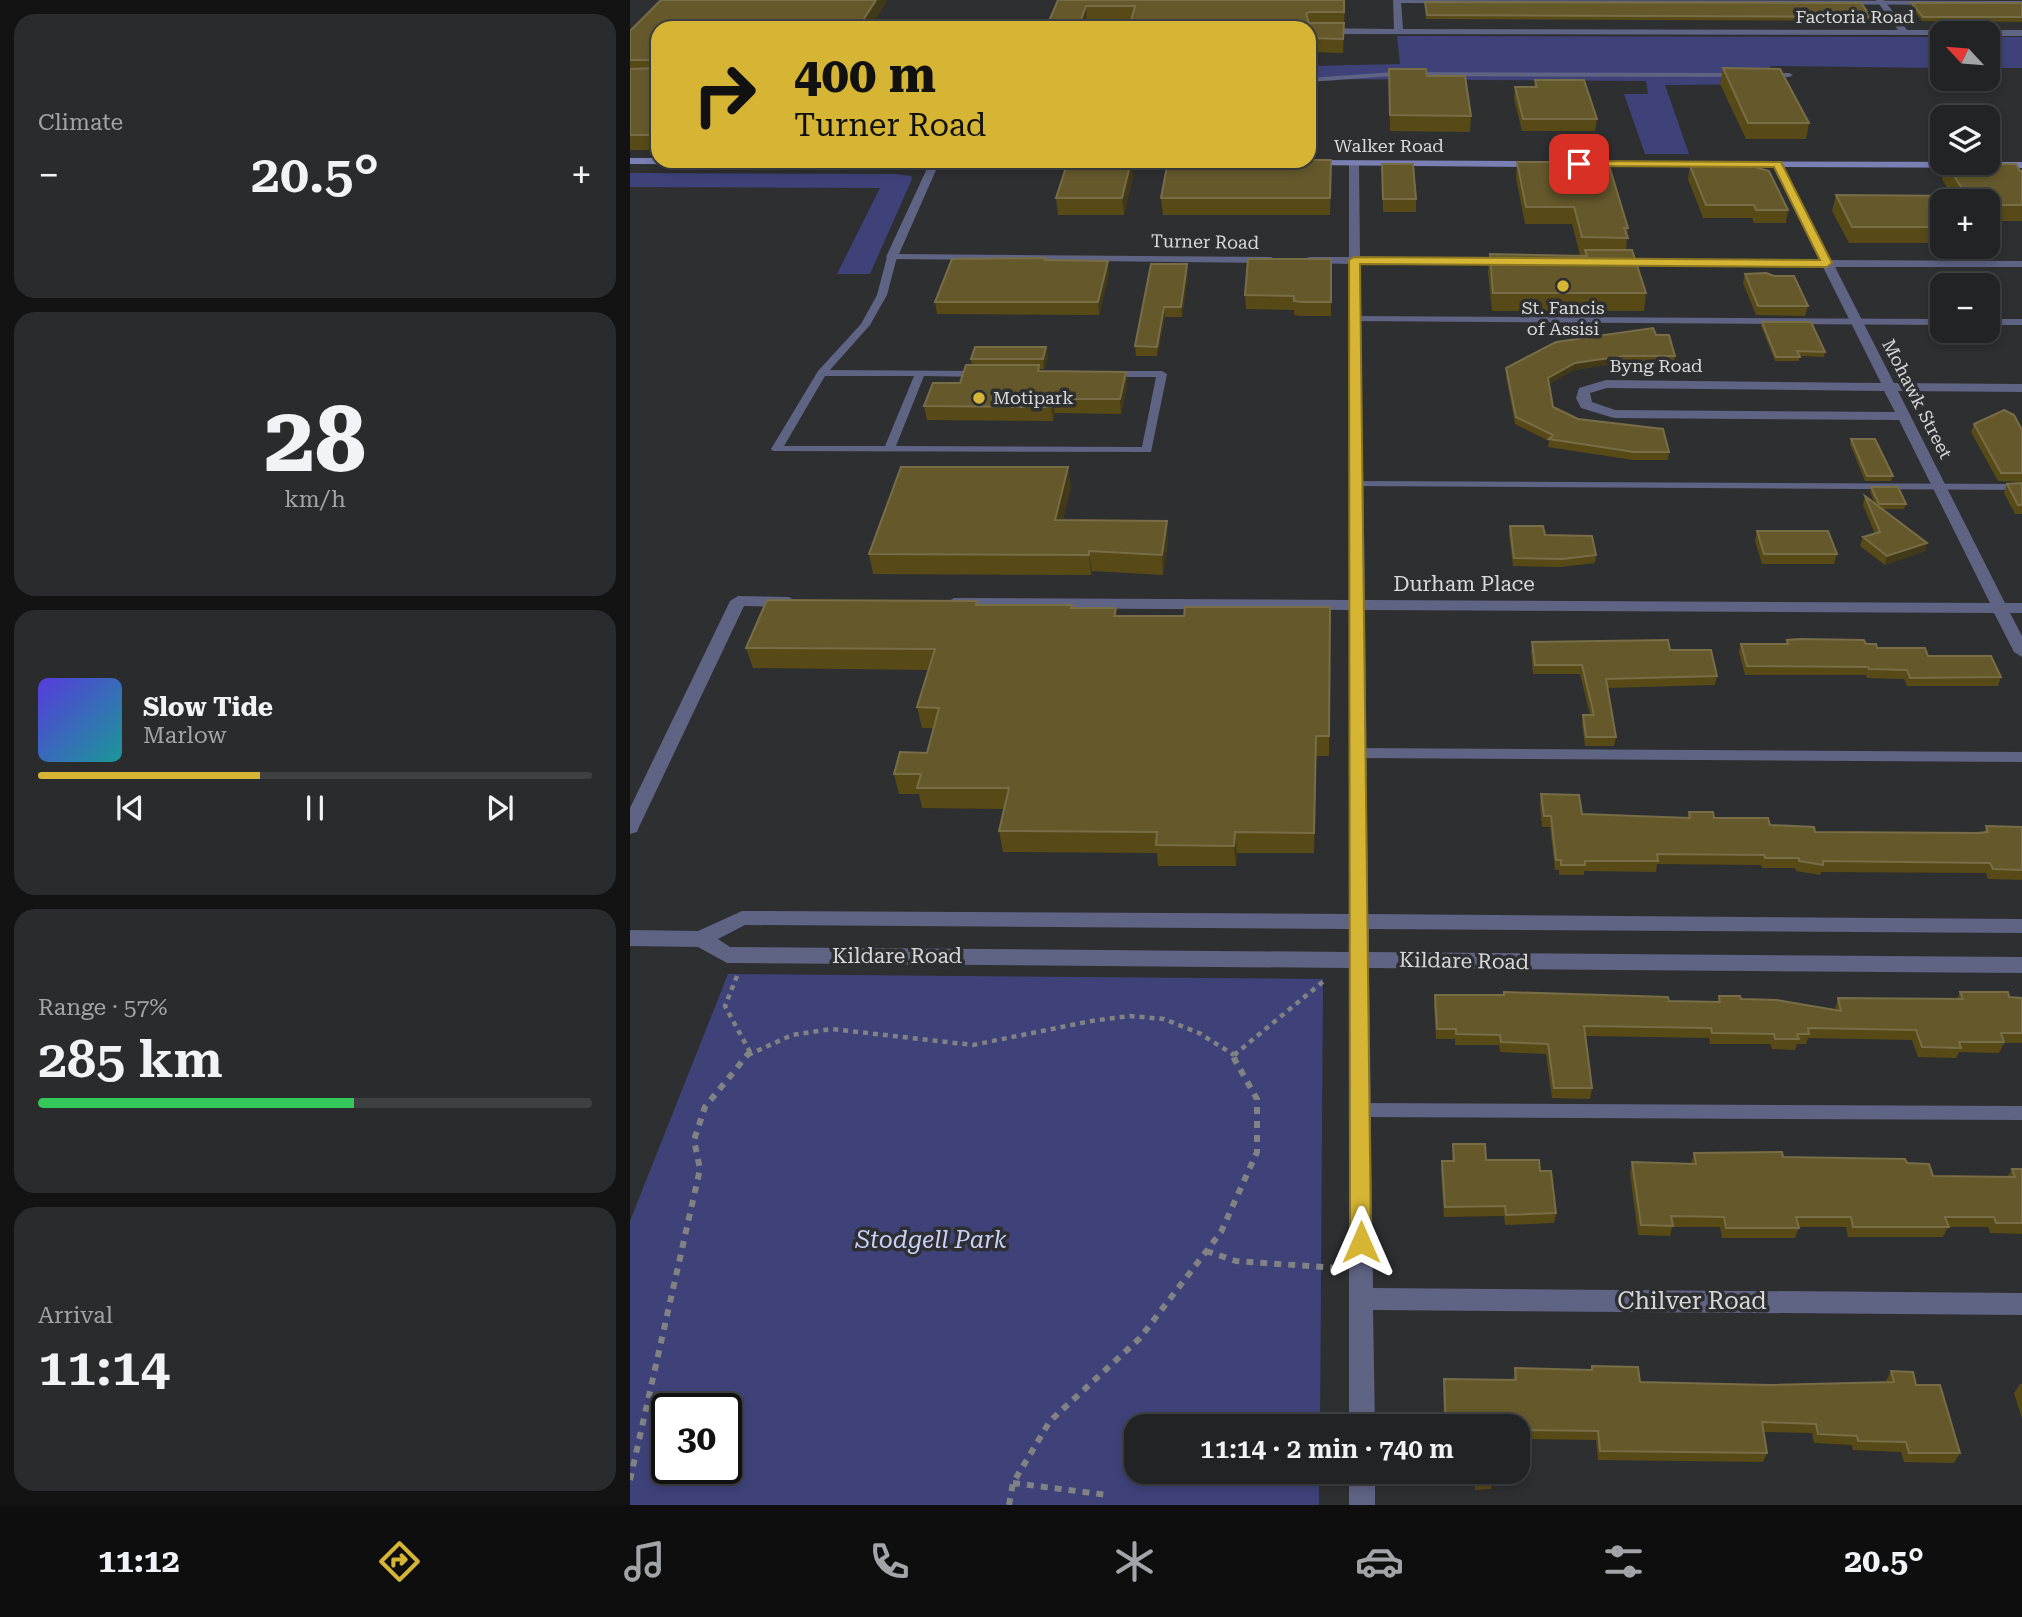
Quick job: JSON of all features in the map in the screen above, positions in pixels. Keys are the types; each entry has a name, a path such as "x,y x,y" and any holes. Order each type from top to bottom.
{"main road":[{"path":"630,161 651,161"},
{"name":"Walker Road","path":"1316,163 1546,164"},
{"path":"1574,164 2022,165"}],"street":[{"path":"1397,1 1399,31"},
{"path":"1881,1 1904,33"},
{"name":"Factoria Road","path":"1316,31 2022,33"},
{"path":"1354,163 1362,1414"},
{"name":"Mohawk Street","path":"1778,164 2022,652"},
{"path":"892,257 932,168"},
{"name":"Turner Road","path":"892,257 1280,260"},
{"path":"1293,260 1520,261"},
{"path":"1606,262 2022,264"},
{"name":"Byng Road","path":"1904,416 1614,414 1586,405 1583,398 1584,391 1605,384 2022,388"},
{"path":"630,827 738,601 811,602"},
{"name":"Durham Place","path":"934,603 2022,608"},
{"name":"Kildare Road","path":"630,938 701,939 742,918 2022,926"},
{"name":"Kildare Road","path":"701,939 727,955 1358,958 1454,963 2022,965"},
{"name":"Chilver Road","path":"1361,1299 2022,1304"},
{"path":"1362,1484 1362,1505"}],"lane":[{"path":"1397,1 2022,3"},
{"path":"1316,80 1393,74 1748,75"},
{"path":"1761,75 1789,75"},
{"path":"892,257 882,295 865,325 822,373 777,449 1147,450 1162,374 1095,374"},
{"path":"1354,319 1930,321"},
{"path":"2000,322 2022,322"},
{"path":"822,373 987,374"},
{"path":"889,450 920,373"},
{"path":"1355,484 2022,487"},
{"path":"1357,752 2022,757"},
{"path":"1360,1110 2022,1113"}],"path":[{"path":"737,976 725,1006 750,1052"},
{"path":"1234,1055 1326,980"},
{"path":"630,1480 700,1170 694,1140 705,1107 750,1052 792,1035 832,1029 973,1045 1091,1021 1130,1016 1164,1019 1199,1033 1234,1055 1257,1099 1257,1152 1221,1232 1140,1338 1050,1422 1013,1483 1009,1505"},
{"path":"1206,1251 1236,1261 1338,1268"},
{"path":"1013,1483 1108,1495"}],"green space":[{"path":"1397,36 1930,37 1930,68 1770,66 1777,84 1665,85 1689,154 1645,154 1624,94 1648,94 1646,81 1316,79 1316,66 1400,64"},
{"path":"2000,37 2022,37 2022,68 2000,68"},
{"path":"630,173 895,174 911,176 912,179 870,274 837,274 880,188 630,187"},
{"name":"Stodgell Park","path":"728,974 1323,979 1320,1414 1124,1414 1124,1484 1319,1484 1319,1505 630,1505 630,1221"}],"building":[{"path":"661,0 876,0 862,21 651,21 651,60 630,60 630,31"},
{"path":"1058,0 1344,0 1344,12 1309,12 1306,14 1308,21 1131,21 1135,6 1086,6 1081,21 1049,21"},
{"path":"1425,2 1861,3 1871,17 1427,15"},
{"path":"1912,3 2022,3 2022,17 1923,17"},
{"path":"1316,23 1344,23 1343,39 1316,38"},
{"path":"651,68 651,135 630,135 630,69"},
{"path":"1723,68 1780,69 1809,123 1748,123"},
{"path":"1389,69 1426,69 1427,76 1465,76 1471,116 1390,115"},
{"path":"1535,80 1584,80 1597,119 1523,119 1515,87 1537,87"},
{"path":"1316,160 1331,160 1330,198 1161,198 1167,168 1316,168"},
{"path":"1517,162 1608,162 1628,228 1624,228 1628,238 1582,237 1574,207 1526,207"},
{"path":"1382,164 1413,164 1416,199 1383,199"},
{"path":"2000,164 2016,164 2022,171 2022,205 2000,205 2000,189 1962,189 1953,175 2000,175"},
{"path":"1690,166 1751,166 1769,171 1788,210 1756,210 1754,205 1706,205"},
{"path":"1066,168 1129,168 1122,198 1056,198"},
{"path":"1836,195 1930,196 1930,227 1852,227"},
{"path":"1585,250 1632,250 1646,293 1493,293 1490,254 1587,256"},
{"path":"1046,258 1045,260 1108,261 1098,302 935,302 952,259"},
{"path":"1248,259 1331,259 1331,302 1294,301 1294,296 1245,295"},
{"path":"1151,264 1187,264 1181,307 1164,307 1157,347 1135,346"},
{"path":"1766,273 1774,276 1794,276 1808,306 1758,306 1745,274"},
{"path":"1762,322 1811,322 1825,352 1797,351 1800,357 1776,357"},
{"path":"1653,328 1656,335 1669,335 1675,356 1623,356 1575,363 1548,378 1553,407 1578,419 1663,429 1669,452 1634,452 1549,439 1553,435 1516,417 1506,368 1556,342"},
{"path":"975,347 1046,347 1043,359 971,359"},
{"path":"966,365 1039,365 1038,371 1126,372 1120,399 1053,399 1051,407 924,406 933,383 960,383"},
{"path":"2004,410 2014,415 2022,430 2022,473 2001,473 1974,424"},
{"path":"1851,439 1875,439 1893,476 1867,476"},
{"path":"901,467 1068,467 1055,520 1167,521 1162,555 1089,551 1089,555 869,554"},
{"path":"2022,483 2022,505 2018,505 2007,484"},
{"path":"1871,487 1898,487 1906,504 1879,504"},
{"path":"1865,496 1927,543 1887,556 1863,537 1880,532"},
{"path":"1510,526 1543,526 1545,535 1592,536 1596,555 1562,559 1514,558"},
{"path":"1757,531 1828,531 1837,554 1764,554"},
{"path":"767,600 977,601 976,605 1072,605 1071,608 1116,608 1114,616 1184,616 1185,607 1330,607 1329,736 1316,736 1314,833 1235,832 1234,846 1156,845 1157,832 999,831 1009,788 917,788 921,774 894,774 900,752 927,753 939,708 917,707 935,649 746,648"},
{"path":"1668,640 1670,650 1711,650 1717,676 1606,679 1616,737 1586,737 1583,715 1594,715 1582,665 1535,665 1532,642"},
{"path":"1787,640 1864,640 1866,644 1876,644 1877,648 1925,648 1928,656 1991,656 2001,677 1910,678 1907,670 1868,667 1747,666 1741,644 1788,644"},
{"path":"1541,794 1579,795 1582,814 1690,818 1689,812 1713,812 1714,818 1768,818 1770,825 1814,827 1815,832 1977,833 1988,832 1986,826 2022,827 2022,870 1993,869 1990,863 1823,861 1823,865 1799,861 1799,858 1765,858 1764,855 1657,854 1658,861 1585,861 1585,865 1561,865 1561,860 1556,860 1551,816 1544,816"},
{"path":"1504,992 1668,997 1669,1001 1720,1002 1719,996 1740,996 1741,999 1777,1000 1841,1011 1838,998 1963,999 1960,992 2008,992 2009,997 2022,998 2022,1033 2001,1033 2004,1042 1959,1042 1961,1048 1922,1047 1916,1030 1808,1028 1809,1034 1797,1034 1799,1039 1775,1039 1774,1034 1712,1033 1711,1028 1584,1026 1592,1088 1554,1088 1548,1044 1501,1042 1500,1035 1456,1034 1456,1029 1437,1029 1435,995 1504,995"},
{"path":"1453,1144 1485,1144 1486,1160 1539,1160 1540,1171 1551,1171 1556,1213 1506,1215 1505,1206 1445,1207 1442,1161 1454,1161"},
{"path":"1782,1152 1783,1157 1905,1159 1907,1163 1929,1164 1933,1176 2015,1177 2012,1169 2022,1169 2022,1223 1996,1223 1994,1217 1945,1217 1949,1227 1853,1227 1851,1217 1796,1217 1799,1228 1726,1228 1724,1217 1671,1216 1673,1226 1641,1225 1632,1162 1696,1164 1694,1153"},
{"path":"1592,1366 1638,1367 1640,1382 1769,1385 1894,1382 1891,1371 1913,1372 1916,1385 1940,1385 1960,1453 1909,1453 1906,1442 1858,1441 1857,1436 1818,1434 1816,1424 1762,1422 1767,1453 1600,1451 1598,1431 1530,1430 1530,1414 1445,1414 1444,1379 1516,1380 1515,1368 1592,1370"}],"place":[{"name":"St. Fancis of Assisi","path":"1563,286"},
{"name":"Motipark","path":"979,398"}],"route":[{"path":"1361,1242 1354,260 1827,263 1778,164 1579,164"}]}
